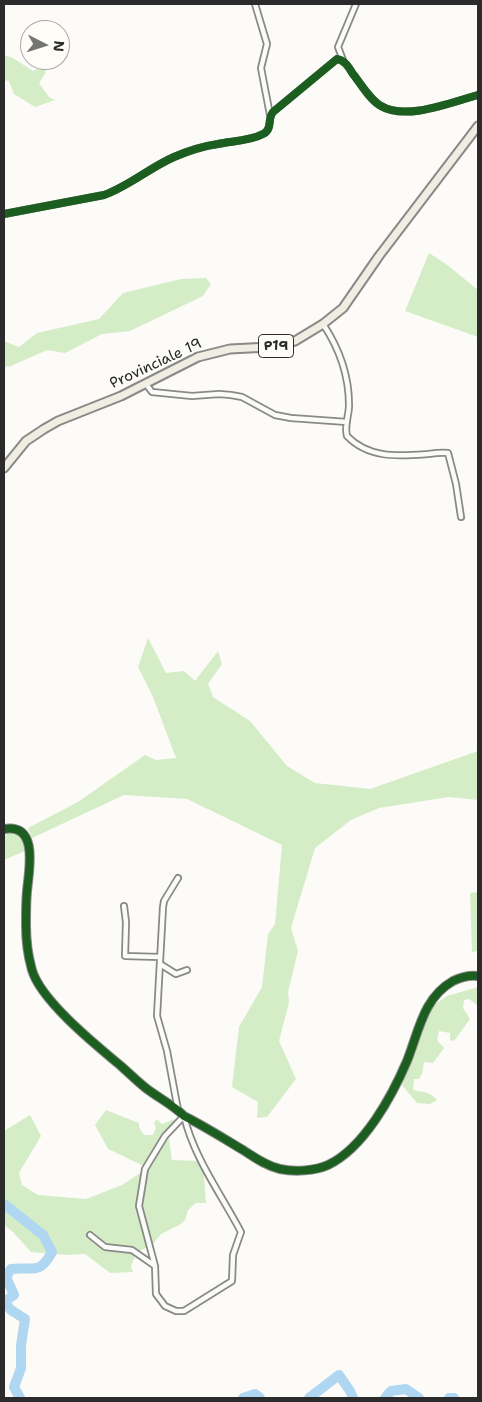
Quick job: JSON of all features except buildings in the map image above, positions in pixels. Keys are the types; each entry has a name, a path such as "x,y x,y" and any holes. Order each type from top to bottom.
{"main road":[{"name":"Provinciale 19","path":"4,468 26,442 44,429 98,407 204,355 230,349 270,347 289,343 323,324 343,308 379,256 478,126"}],"street":[{"path":"4,214 74,202 118,190 175,156 216,144 253,138 265,134 269,128 270,115 261,68 267,44 255,4"},
{"path":"356,4 338,48 344,61 362,86 382,107 404,111 422,110 478,94"},
{"path":"270,115 337,59 344,61"},
{"path":"323,324 330,334 345,370 349,403 346,436 361,448 370,452 402,455 448,453 456,484 461,517"},
{"path":"146,384 152,392 192,396 232,395 242,397 274,415 347,422"},
{"path":"4,829 18,829 30,849 26,927 30,961 38,983 71,1022 163,1102 270,1166 279,1169 296,1170 326,1166 352,1148 367,1131 400,1076 425,1011 434,996 457,979 467,976 478,976"},
{"path":"178,878 164,901 157,1016 171,1068 178,1110"},
{"path":"124,906 126,922 125,956 160,958"},
{"path":"160,964 176,974 187,970"},
{"path":"184,1116 189,1134 210,1180 228,1207 241,1232 233,1255 232,1281 184,1311 176,1311 165,1306 156,1294 155,1266 139,1206 145,1169 164,1136 184,1116"},
{"path":"90,1235 105,1247 132,1250 155,1266"}],"green space":[{"path":"4,55 20,63 20,70 45,70 46,72 39,83 49,97 55,100 35,107 14,94 9,81 4,80"},
{"path":"429,253 478,290 478,337 405,311"},
{"path":"206,278 211,284 203,296 130,331 102,334 65,353 47,350 11,366 4,367 4,341 19,347 37,333 99,319 123,293 181,279"},
{"path":"148,638 166,673 184,671 195,681 218,651 222,664 208,684 213,697 250,721 287,766 315,783 370,789 478,751 478,800 449,797 379,808 351,820 315,848 291,928 298,951 288,992 289,1003 279,1041 296,1079 267,1117 257,1118 258,1102 232,1087 239,1027 262,987 268,934 275,924 282,845 187,799 124,795 32,838 28,828 78,802 145,755 156,760 176,758 153,697 138,667"},
{"path":"15,832 22,839 25,851 4,860 4,835"},
{"path":"478,892 478,951 472,952 470,893"},
{"path":"478,987 478,1006 469,999 464,1000 463,1008 470,1019 454,1041 450,1040 450,1033 439,1031 437,1040 444,1048 433,1063 424,1062 422,1074 419,1079 414,1079 413,1090 429,1094 437,1100 430,1104 417,1103 402,1085 431,1007 447,996"},
{"path":"106,1110 139,1123 139,1127 144,1135 153,1135 156,1128 154,1123 157,1119 162,1124 175,1119 168,1132 172,1160 203,1161 206,1203 196,1203 188,1210 185,1220 181,1224 161,1234 153,1244 138,1252 131,1266 133,1272 110,1273 85,1254 66,1255 31,1252 4,1225 4,1131 30,1115 41,1136 19,1173 22,1185 38,1195 86,1199 122,1185 148,1168 108,1149 95,1125"}],"waterway":[{"path":"4,1204 43,1235 52,1252 39,1267 11,1269 6,1277 14,1295 4,1302 11,1310 25,1319 21,1345 21,1368 14,1387 20,1398"},
{"path":"309,1398 339,1375 353,1398"},
{"path":"385,1398 391,1391 406,1389 419,1398"},
{"path":"243,1398 255,1394 260,1398"},
{"path":"449,1398 454,1398"}],"cycle path":[{"path":"4,214 104,195 179,155 202,147 247,139 263,134 269,127 273,112 337,59 346,65 373,100 391,110 403,112 429,109 478,95"},
{"path":"4,829 15,829 23,833 27,840 30,861 26,908 27,948 32,970 37,982 46,995 71,1022 147,1089 184,1116 275,1168 298,1171 317,1169 341,1157 353,1146 365,1134 385,1105 407,1061 423,1016 435,996 443,988 459,978 478,976"}]}
